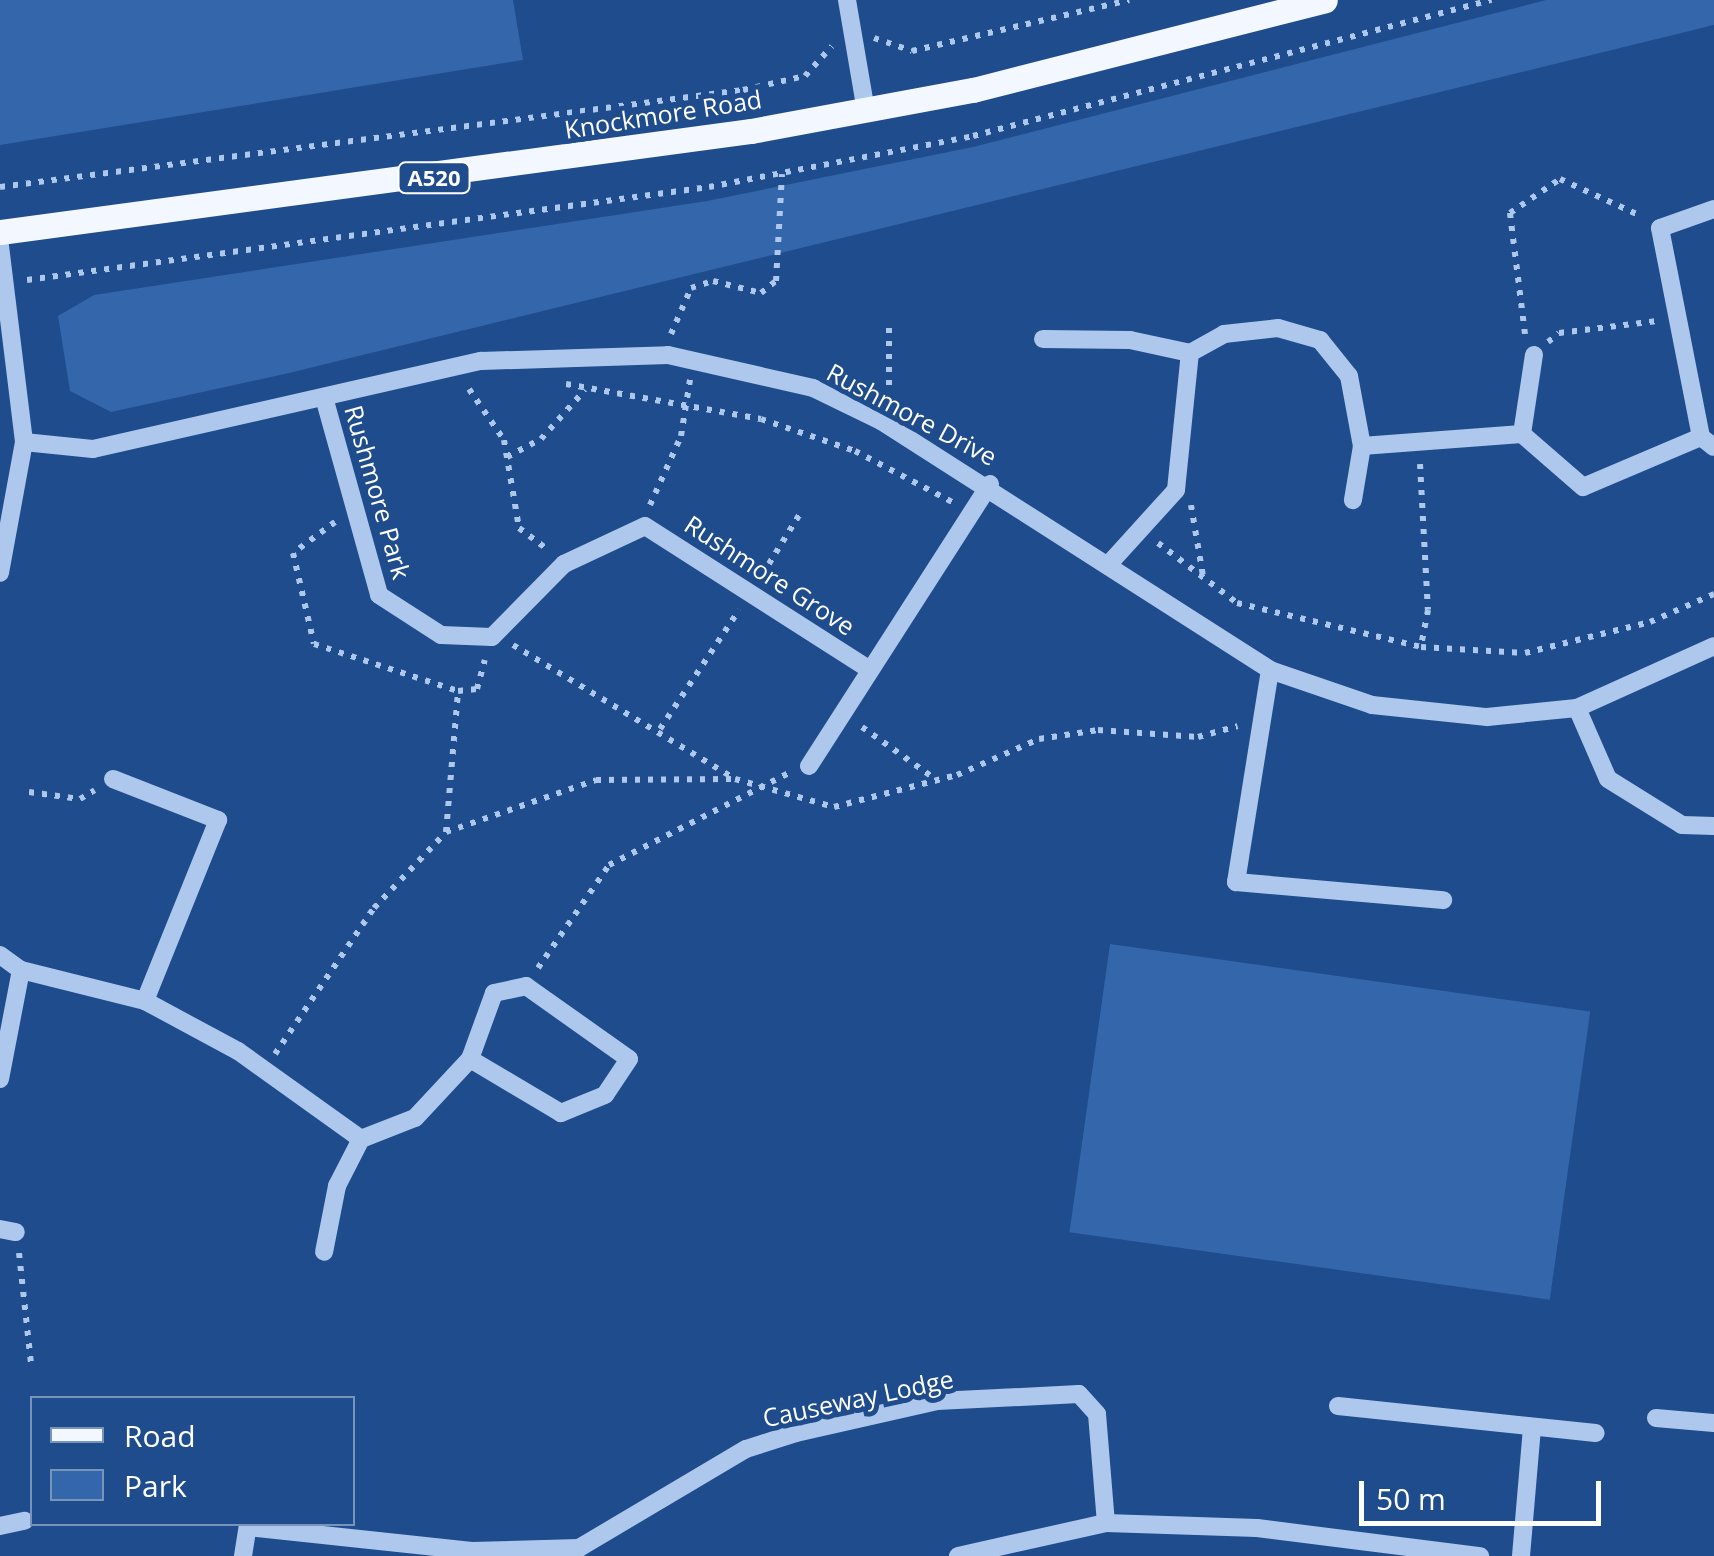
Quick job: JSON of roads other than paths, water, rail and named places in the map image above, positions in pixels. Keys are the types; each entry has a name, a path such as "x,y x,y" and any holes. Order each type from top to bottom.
{"main road":[{"name":"Knockmore Road","path":"0,232 866,111 1325,0"}],"street":[{"path":"847,0 866,111"},
{"path":"1362,446 1522,434 1583,487 1708,442 1660,228 1714,208"},
{"path":"0,246 24,442 0,572"},
{"path":"1043,339 1130,340 1190,354 1224,334 1278,328 1320,340 1349,376 1362,446 1353,500"},
{"path":"1108,566 1176,490 1190,354"},
{"name":"Rushmore Drive","path":"24,442 93,449 325,401 480,360 668,355 813,388 881,421 990,484 1108,566 1270,670 1372,706 1486,717 1577,708 1714,646"},
{"path":"1522,434 1534,355"},
{"name":"Rushmore Park","path":"325,401 380,595 441,635 492,637 564,564 645,526"},
{"name":"Rushmore Grove","path":"809,766 838,710 990,484"},
{"name":"Rushmore Grove","path":"645,526 753,588 866,668"},
{"path":"1270,670 1236,882 1443,900"},
{"path":"1577,708 1608,779 1682,825 1714,826"},
{"path":"113,778 218,820 144,1001"},
{"path":"0,954 21,970 144,1001 264,1070 361,1139"},
{"path":"0,1079 21,970"},
{"path":"324,1252 337,1186 361,1139 415,1118 470,1059 494,993 526,986 629,1059 605,1095 560,1114 470,1059"},
{"name":"Causeway Lodge","path":"257,1526 472,1550 579,1548 746,1449 938,1401 1079,1394 1097,1414 1106,1523"},
{"path":"1338,1406 1596,1433"},
{"path":"1656,1418 1714,1424"},
{"path":"1521,1556 1532,1428"},
{"path":"0,1526 24,1522"},
{"path":"958,1556 1106,1523 1256,1528 1480,1556"},
{"path":"243,1556 248,1526"}]}
